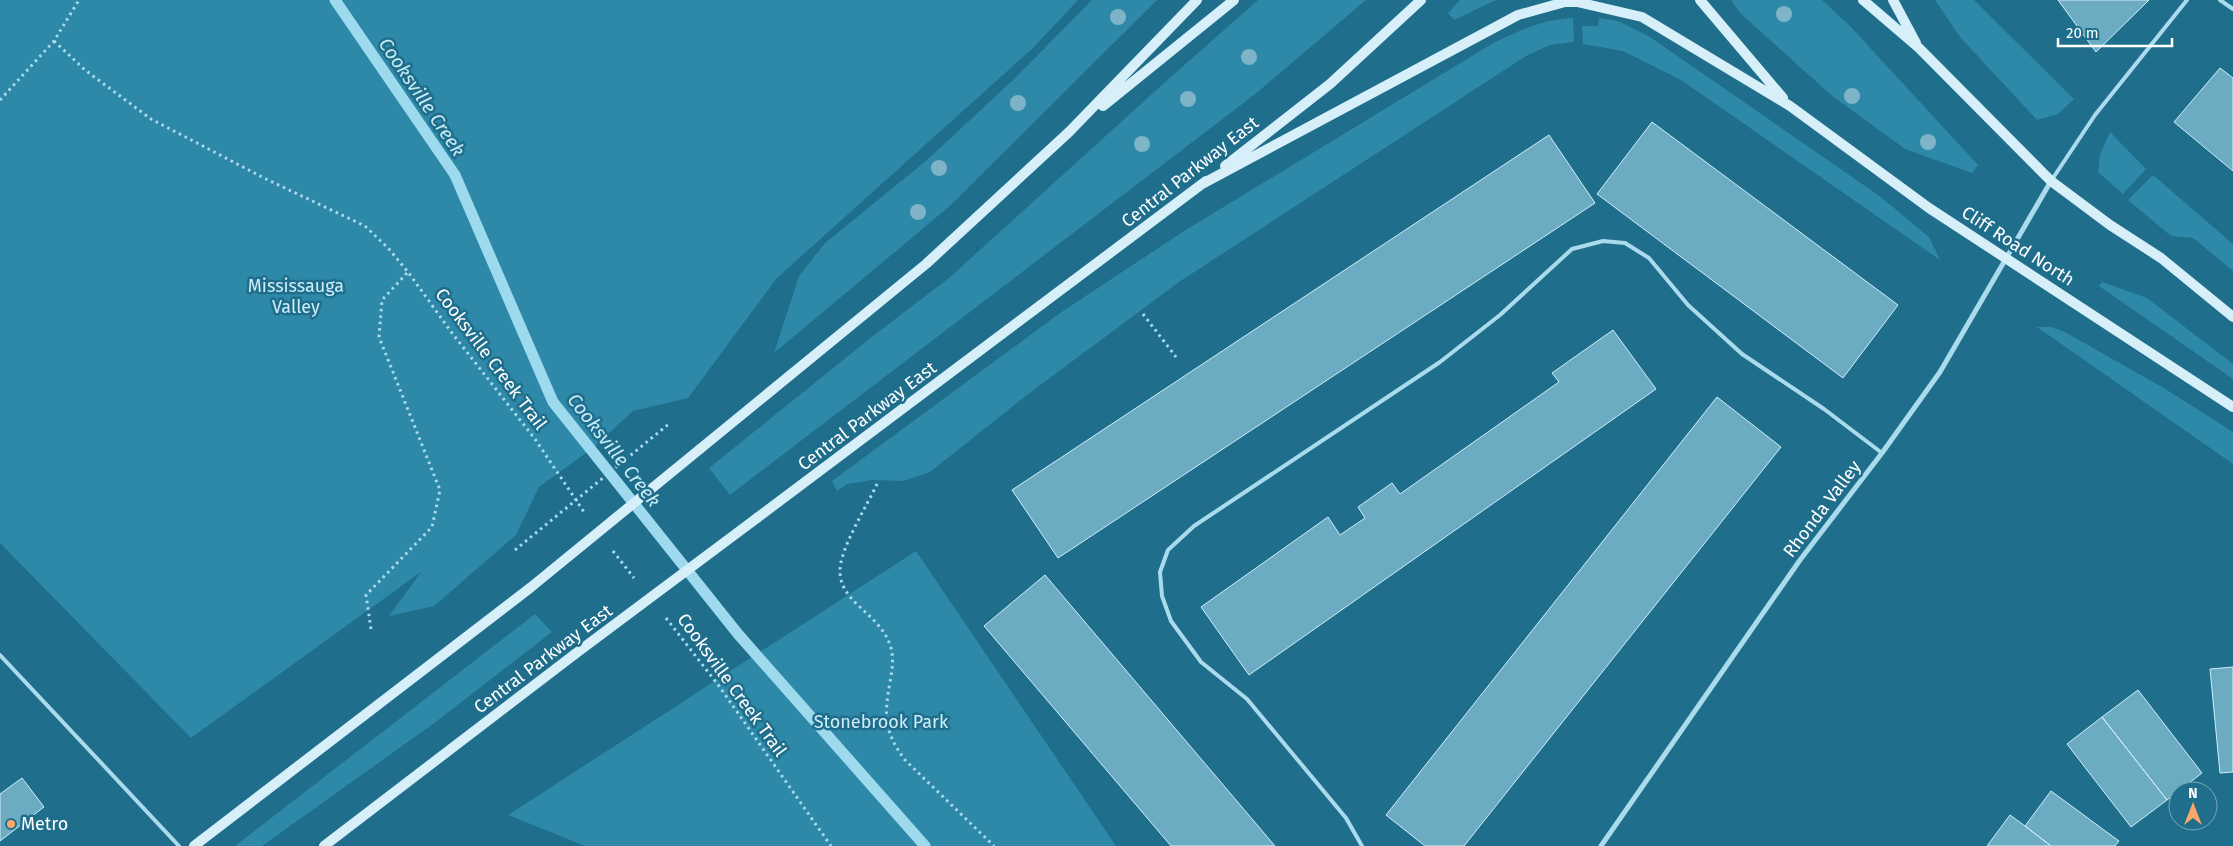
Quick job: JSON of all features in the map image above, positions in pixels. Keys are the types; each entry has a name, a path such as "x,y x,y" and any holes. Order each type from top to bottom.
{"street":[{"path":"194,846 530,588 926,264 1069,132 1197,0"},
{"path":"1069,132 1234,0"},
{"name":"Central Parkway East","path":"324,846 575,654 1202,184 1330,84 1421,0"},
{"path":"1700,0 1790,106"},
{"path":"1863,0 1918,48 2051,180 2110,225 2161,258 2233,317"},
{"path":"1893,0 1918,48"},
{"path":"1202,184 1518,15 1565,2 1577,2 1642,17 1790,106"},
{"name":"Cliff Road North","path":"1790,106 1929,208 2233,406"},
{"name":"Rhonda Valley","path":"1601,846 1800,560 1882,453 1940,372 2051,180"}],"lane":[{"path":"2051,180 2095,114 2187,0"},
{"path":"2220,0 2233,9"},
{"path":"1362,846 1346,818 1247,698 1201,662 1172,621 1162,596 1160,572 1168,550 1194,526 1440,362 1500,315 1572,249 1603,241 1625,243 1649,258 1688,305 1742,354 1824,409 1882,453"},
{"path":"0,655 180,846"}],"path":[{"path":"0,100 54,41 79,0"},
{"name":"Cooksville Creek Trail","path":"54,41 85,70 151,119 266,179 364,226 388,248 408,272 452,333 535,439 588,518"},
{"path":"371,629 366,595 432,527 440,490 379,337 382,300 408,272"},
{"path":"1143,314 1176,357"},
{"path":"515,550 670,423"},
{"path":"878,484 843,553 840,570 841,584 852,600 885,632 891,648 893,664 885,709 887,728 894,746 905,760 994,846"},
{"path":"612,549 636,580"},
{"name":"Cooksville Creek Trail","path":"660,610 719,686 831,846"}],"green space":[{"name":"Mississauga Valley","path":"0,0 1078,0 1033,48 777,278 688,398 633,411 594,447 539,487 516,535 434,606 389,616 421,572 191,738 0,543"},
{"path":"1092,0 1157,0 951,205 774,353 799,276 825,243 927,160 1015,78"},
{"path":"1258,0 1366,0 1254,95 730,495 709,468 873,336 949,278"},
{"path":"1460,0 1496,0 1454,20 1448,13"},
{"path":"1731,0 1822,0 1850,26 1978,165 1972,173 1905,149 1831,95 1740,13"},
{"path":"1935,0 1974,0 2074,99 2058,114 2037,120 1960,37"},
{"path":"1573,18 1574,42 1550,45 1526,56 1179,282 1027,395 930,472 903,481 872,480 847,484 837,491 832,481 1060,313 1184,231 1495,42 1523,29 1542,23"},
{"path":"1599,18 1618,21 1650,37 1881,197 1929,237 1940,260 1681,80 1623,51 1583,44 1582,26 1598,26"},
{"path":"2110,132 2146,169 2123,194 2098,172 2100,154"},
{"path":"2153,175 2233,244 2233,271 2193,238 2171,236 2128,200"},
{"path":"2102,282 2147,298 2233,364 2233,379 2099,286"},
{"path":"2037,327 2052,327 2065,332 2167,390 2233,432 2233,464"},
{"name":"Stonebrook Park","path":"916,551 1116,846 585,846 508,815"},
{"path":"535,614 552,632 433,724 262,846 235,846"}],"building":[{"path":"2058,0 2149,0 2096,52"},
{"path":"2220,68 2233,78 2233,171 2174,122"},
{"path":"1652,122 1898,305 1843,378 1597,194"},
{"path":"1549,135 1595,203 1058,558 1012,490"},
{"path":"1613,330 1656,389 1249,675 1201,607 1328,517 1340,535 1365,518 1358,507 1392,483 1400,494 1559,382 1552,373"},
{"path":"1717,397 1781,447 1464,846 1425,846 1386,815"},
{"path":"1045,575 1275,846 1171,846 984,626"},
{"path":"2233,667 2233,772 2220,773 2210,669"},
{"path":"2138,690 2202,773 2192,781 2168,781 2167,800 2102,717"},
{"path":"2102,717 2167,800 2131,827 2067,744"},
{"name":"Metro","path":"22,778 44,807 0,841 0,794"},
{"path":"2051,791 2119,841 2115,846 2051,846 2025,826"},
{"path":"2010,815 2025,826 2051,846 1987,846"}],"waterway":[{"name":"Cooksville Creek","path":"335,0 455,175 553,402 738,634 925,846"}],"place":[{"name":"Metro","path":"11,824"}]}
